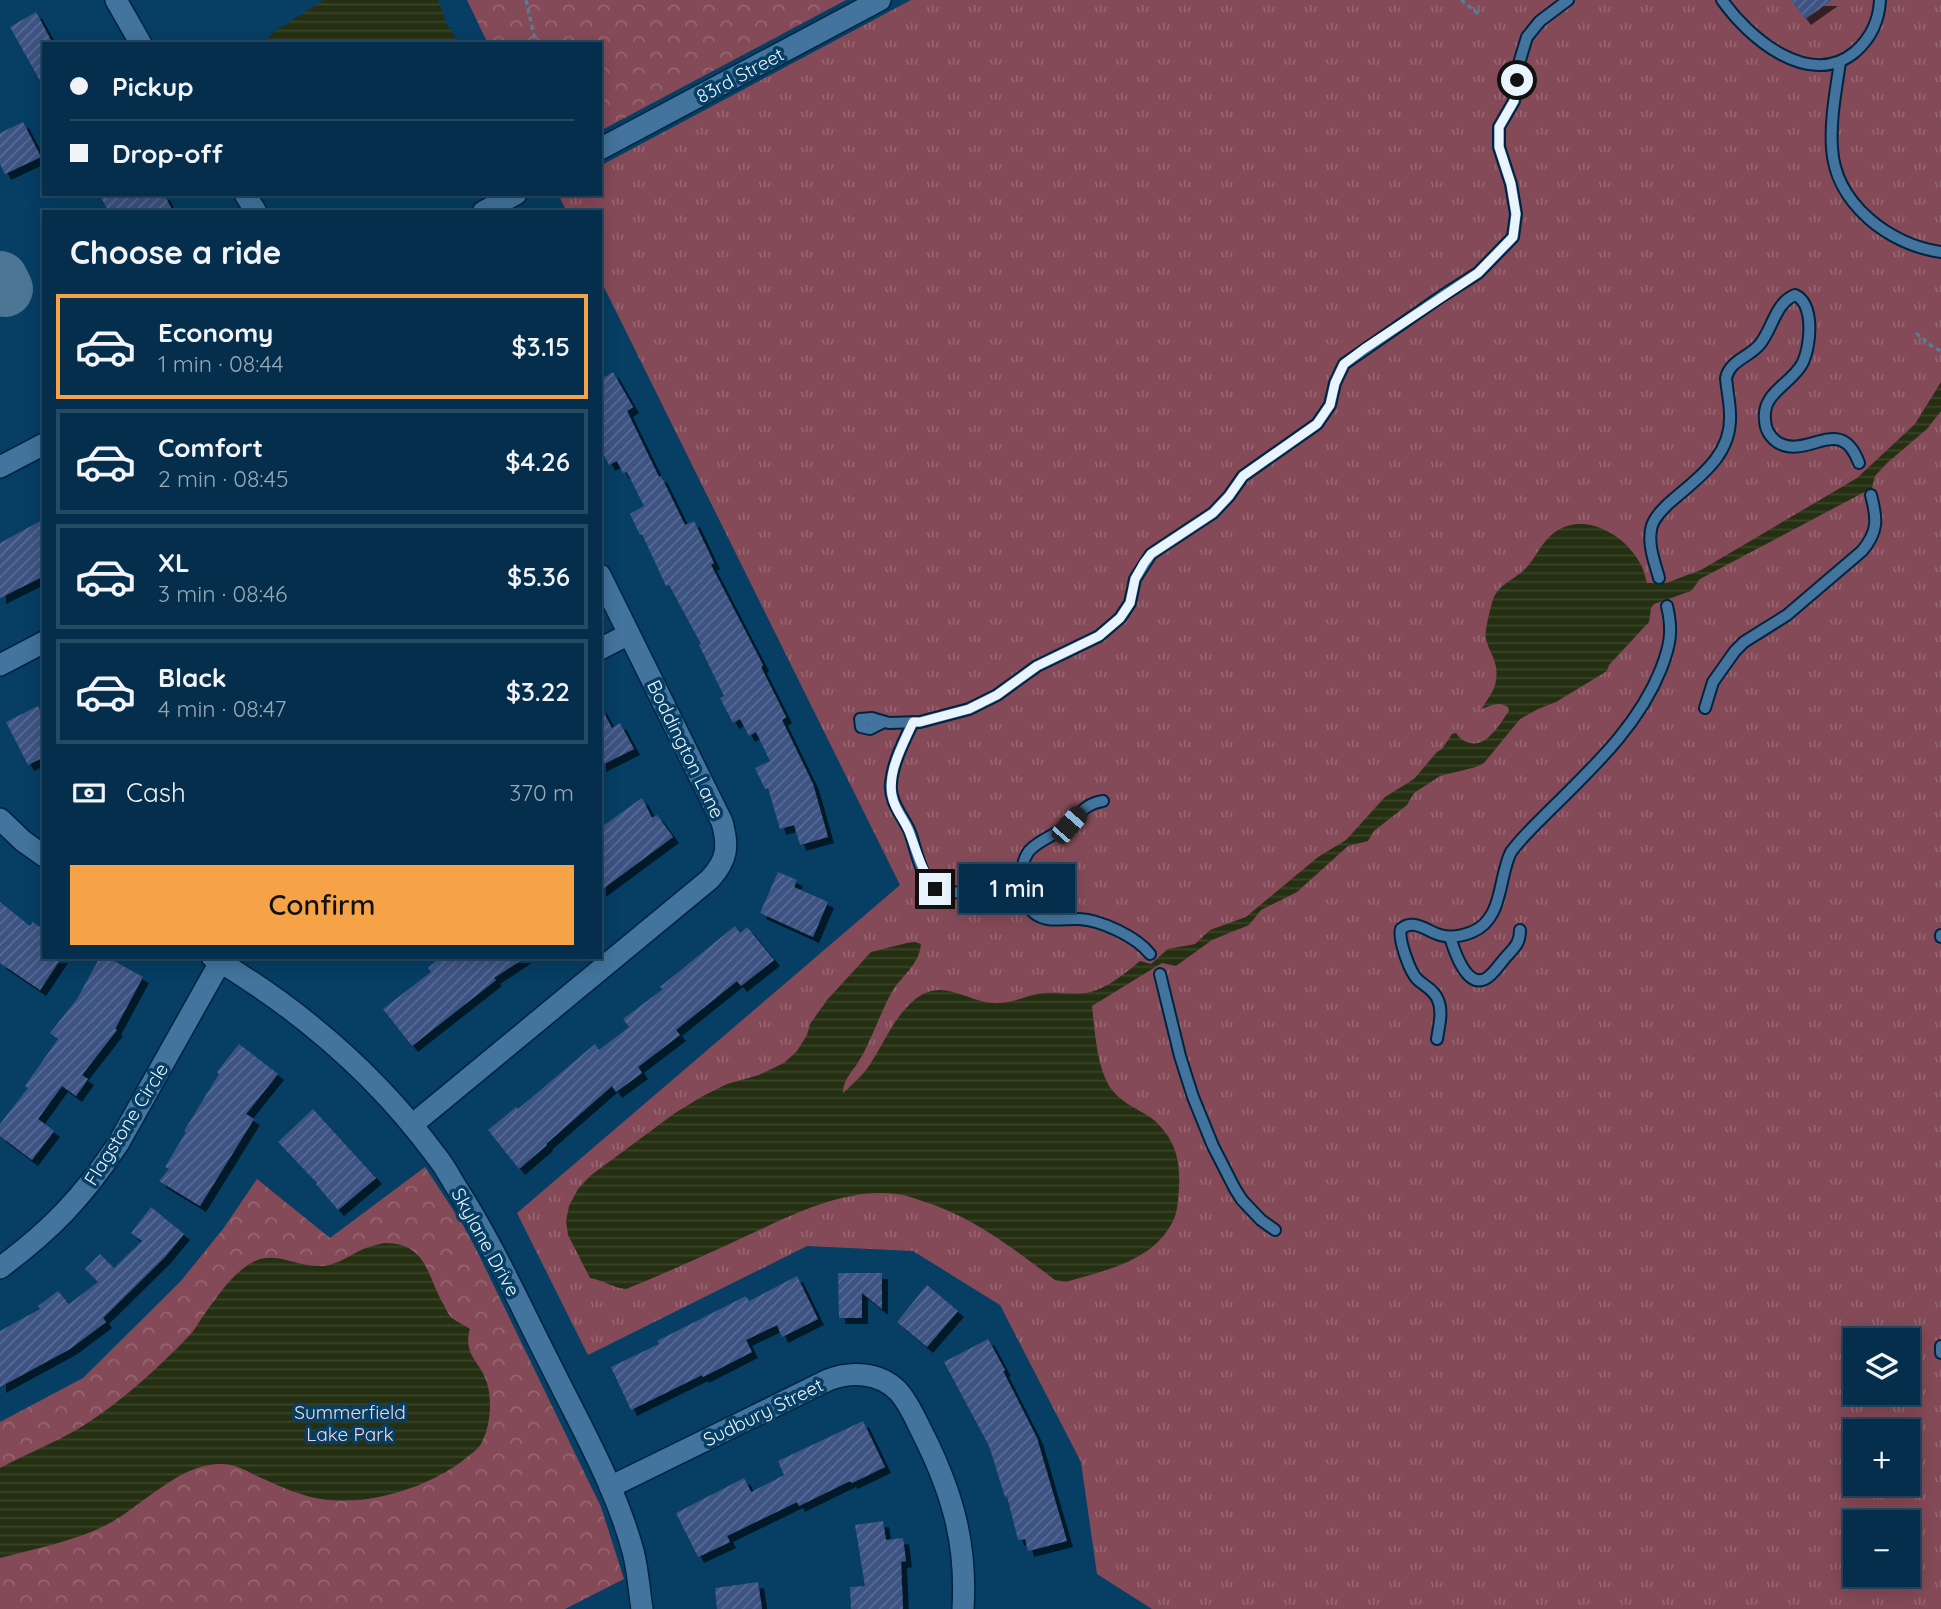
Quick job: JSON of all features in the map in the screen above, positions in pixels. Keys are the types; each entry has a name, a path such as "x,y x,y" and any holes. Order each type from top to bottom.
{"street":[{"path":"116,0 140,42"},
{"name":"83rd Street","path":"602,148 880,0"},
{"path":"486,210 512,196"},
{"path":"0,467 42,445"},
{"name":"Boddington Lane","path":"412,1125 710,880 725,856 727,838 722,822 602,579"},
{"path":"602,648 629,634"},
{"path":"0,665 42,643"},
{"path":"0,819 42,855"},
{"name":"Skylane Drive","path":"219,959 295,1012 335,1044 368,1076 438,1158 483,1232 610,1487 634,1552 642,1609"},
{"name":"Flagstone Circle","path":"0,1268 35,1242 62,1217 100,1171 118,1144 219,959"},
{"name":"Sudbury Street","path":"610,1487 828,1380 860,1374 880,1379 898,1391 910,1408 946,1486 962,1548 965,1583 963,1609"}],"lane":[{"path":"884,722 920,722 969,709 997,695 1037,666 1099,636 1120,618 1130,603 1135,579 1151,554 1213,513 1243,476 1317,424 1330,405 1335,383 1344,364 1478,273 1513,237 1516,214 1511,184 1499,147 1499,127 1514,101 1520,60 1527,37 1540,21 1568,0"},
{"path":"1722,0 1731,12 1769,47 1798,63 1814,65 1840,62 1862,46 1877,21 1880,0"},
{"path":"1840,62 1832,149 1840,181 1855,204 1886,232 1905,242 1941,252"},
{"path":"1658,578 1650,538 1654,520 1710,467 1721,453 1730,429 1727,372 1763,341 1779,309 1795,295 1805,303 1808,310 1806,355 1795,373 1771,396 1765,406 1764,416 1769,434 1781,444 1799,447 1822,439 1841,440 1854,451 1858,463"},
{"path":"1705,708 1713,682 1735,651 1787,615 1870,542 1875,522 1871,495"},
{"path":"1437,1039 1441,1018 1437,998 1433,991 1412,973 1399,933 1403,926 1413,923 1450,937 1472,932 1486,923 1497,903 1507,860 1517,843 1612,746 1644,704 1657,679 1668,646 1671,624 1667,606"},
{"path":"913,722 894,766 890,786 894,804 909,831 924,874 935,889 953,893 981,891 1008,896 1027,904"},
{"path":"1103,801 1088,805 1069,825 1030,851 1023,866 1023,891 1027,904 1046,919 1079,919 1103,924 1137,942 1150,954"},
{"path":"1450,937 1467,975 1480,980 1491,975 1518,944 1520,930"},
{"path":"1160,974 1180,1056 1208,1135 1235,1189 1251,1211 1275,1230"},
{"path":"1941,1346 1941,1353"}],"path":[{"path":"526,0 536,42"},
{"path":"1461,0 1481,16"},
{"path":"1916,333 1941,351"}],"green space":[{"path":"467,0 846,0 602,130 602,42 487,42"},
{"path":"911,0 1941,0 1941,1609 1152,1609 1097,1574 1081,1462 1000,1305 913,1251 807,1246 588,1355 517,1213 900,885 602,283 602,210 566,210 559,196 602,196 602,165"},
{"name":"Summerfield Lake Park","path":"425,1167 478,1253 601,1507 624,1579 565,1609 0,1609 0,1422 83,1378 180,1282 223,1229 257,1179 330,1238"}],"shaded area":[{"path":"323,0 438,0 446,23 459,42 264,42 274,32"},
{"path":"1941,382 1941,411 1927,429 1875,476 1872,488 1700,579 1691,591 1654,604 1649,622 1609,665 1607,671 1556,702 1520,719 1484,763 1440,776 1414,793 1407,805 1374,831 1368,841 1348,846 1297,892 1261,910 1249,925 1212,940 1176,966 1162,963 1092,1006 1098,1056 1108,1084 1123,1101 1160,1126 1168,1136 1178,1161 1179,1188 1174,1219 1166,1233 1142,1254 1097,1273 1066,1282 1055,1280 992,1234 958,1215 906,1196 877,1193 837,1199 799,1212 626,1289 590,1278 568,1235 566,1221 569,1206 578,1189 590,1176 675,1113 727,1084 759,1075 784,1063 797,1051 810,1024 827,1000 871,952 907,943 921,944 914,963 888,999 867,1046 846,1081 843,1093 869,1066 906,1008 923,994 950,991 986,1002 1000,1003 1043,993 1092,992 1114,981 1140,961 1151,964 1168,949 1195,944 1210,930 1246,917 1318,857 1346,840 1385,797 1414,779 1452,734 1456,733 1464,741 1476,743 1488,738 1497,727 1509,711 1508,707 1499,704 1482,709 1494,688 1497,674 1486,636 1492,603 1498,591 1525,569 1555,532 1579,524 1591,525 1614,535 1633,553 1647,583 1666,583 1701,570 1857,478 1915,424"},
{"path":"384,1243 398,1244 417,1254 450,1315 470,1329 469,1346 485,1378 490,1401 486,1430 481,1444 472,1453 452,1468 417,1486 378,1497 339,1501 300,1494 234,1466 206,1465 176,1478 120,1517 94,1531 0,1558 0,1468 76,1430 126,1395 190,1335 221,1291 253,1262 278,1258 311,1266 325,1266 365,1248"}],"building":[{"path":"1791,0 1832,0 1805,19"},
{"path":"36,12 52,42 42,42 42,84 10,27"},
{"path":"23,122 41,157 5,174 0,164 0,133"},
{"path":"100,196 165,196 172,210 108,210"},
{"path":"613,372 633,407 627,411 685,525 694,521 714,563 711,565 763,665 761,667 786,717 782,720 813,784 828,837 800,845 794,825 780,829 768,788 765,789 755,768 770,761 756,732 749,736 740,719 733,723 720,698 724,696 699,645 701,644 669,585 666,586 630,514 644,506 627,472 623,473 617,461 609,465 602,451 602,379"},
{"path":"42,520 42,577 0,598 0,543"},
{"path":"38,706 42,713 42,758 28,765 6,722"},
{"path":"602,710 612,728 620,723 634,749 602,765"},
{"path":"642,798 652,818 657,815 673,837 602,890 602,827"},
{"path":"778,872 797,880 794,887 828,902 813,937 760,913"},
{"path":"0,902 30,926 33,922 42,929 42,959 61,959 40,990 0,963"},
{"path":"735,926 740,933 747,927 774,960 741,986 737,981 676,1030 680,1035 638,1067 642,1073 616,1092 612,1086 519,1169 488,1130 516,1107 518,1109 595,1044 599,1050 629,1027 623,1019 663,989 660,987"},
{"path":"99,959 111,959 143,977 115,1029 117,1030 82,1075 88,1079 76,1096 62,1086 38,1119 54,1131 32,1160 0,1136 0,1124 28,1088 25,1086 58,1039 50,1033 77,999"},
{"path":"439,959 523,959 494,978 496,980 412,1046 383,1009 431,972 428,968"},
{"path":"239,1044 278,1074 246,1114 254,1119 200,1206 159,1181 169,1169 165,1167 219,1074 217,1072"},
{"path":"313,1109 376,1178 338,1210 317,1183 278,1142"},
{"path":"151,1207 184,1234 165,1257 103,1318 106,1322 70,1349 0,1387 0,1331 40,1309 38,1306 58,1291 69,1304 98,1282 85,1269 100,1254 114,1268 142,1241 131,1233"},
{"path":"838,1273 882,1273 882,1309 862,1293 862,1318 839,1318"},
{"path":"797,1276 818,1319 782,1337 777,1325 746,1340 752,1352 631,1410 611,1367 746,1296 749,1301"},
{"path":"927,1285 958,1311 927,1347 897,1322"},
{"path":"988,1339 1037,1438 1067,1541 1028,1551 1025,1539 1018,1540 1007,1496 1005,1497 989,1446 944,1362"},
{"path":"863,1421 885,1467 799,1506 797,1502 727,1536 730,1542 698,1557 676,1513 744,1478 751,1492 784,1475 778,1461"},
{"path":"883,1521 886,1540 903,1538 906,1561 901,1562 903,1609 851,1609 850,1587 865,1586 855,1525"},
{"path":"758,1582 762,1609 717,1609 715,1588"}],"taxiway":[{"path":"0,279 5,289"}],"route":[{"path":"935,889 924,874 909,831 894,804 890,786 894,766 913,722 969,709 997,695 1037,666 1099,636 1120,618 1130,603 1135,579 1151,554 1213,513 1243,476 1317,424 1330,405 1335,383 1344,364 1478,273 1513,237 1516,214 1511,184 1499,147 1499,127 1514,101 1517,80"}]}
